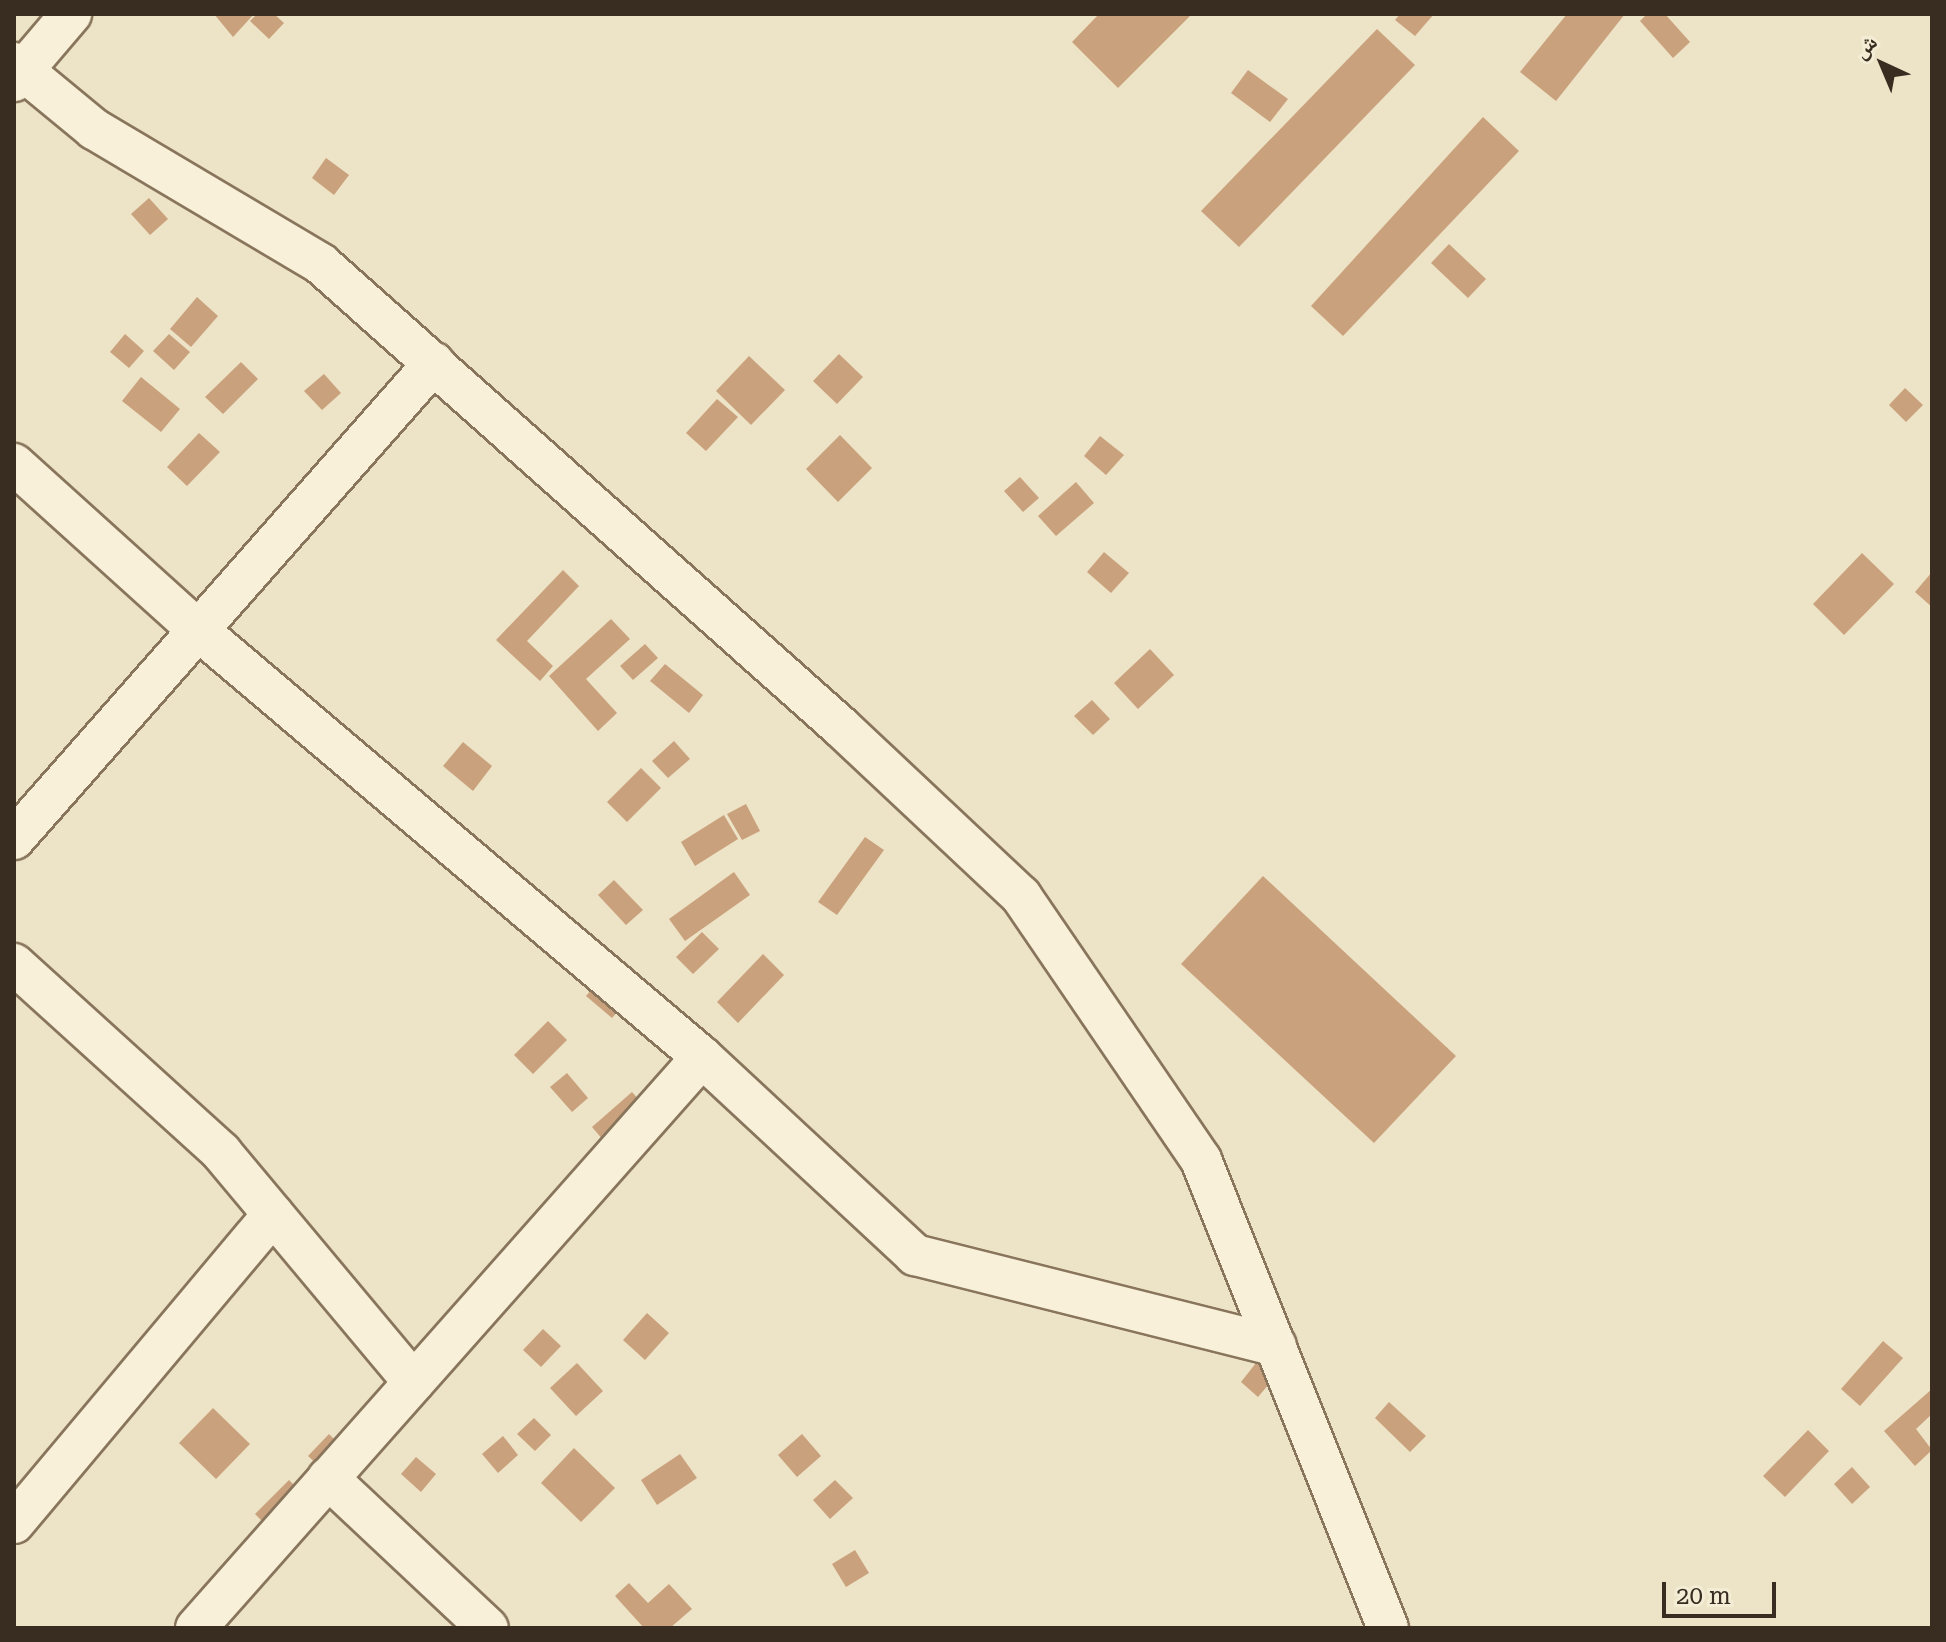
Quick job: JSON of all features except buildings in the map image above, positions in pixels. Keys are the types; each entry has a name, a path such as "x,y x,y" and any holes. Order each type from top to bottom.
{"street":[{"path":"71,14 17,71 94,129 321,264 1021,896 1201,1160 1388,1628"},
{"path":"14,839 434,363"},
{"path":"14,464 198,630 702,1057 915,1255 1276,1346"},
{"path":"14,964 221,1152 413,1382"},
{"path":"196,1628 702,1057"},
{"path":"14,1523 273,1214"},
{"path":"328,1478 488,1628"}]}
